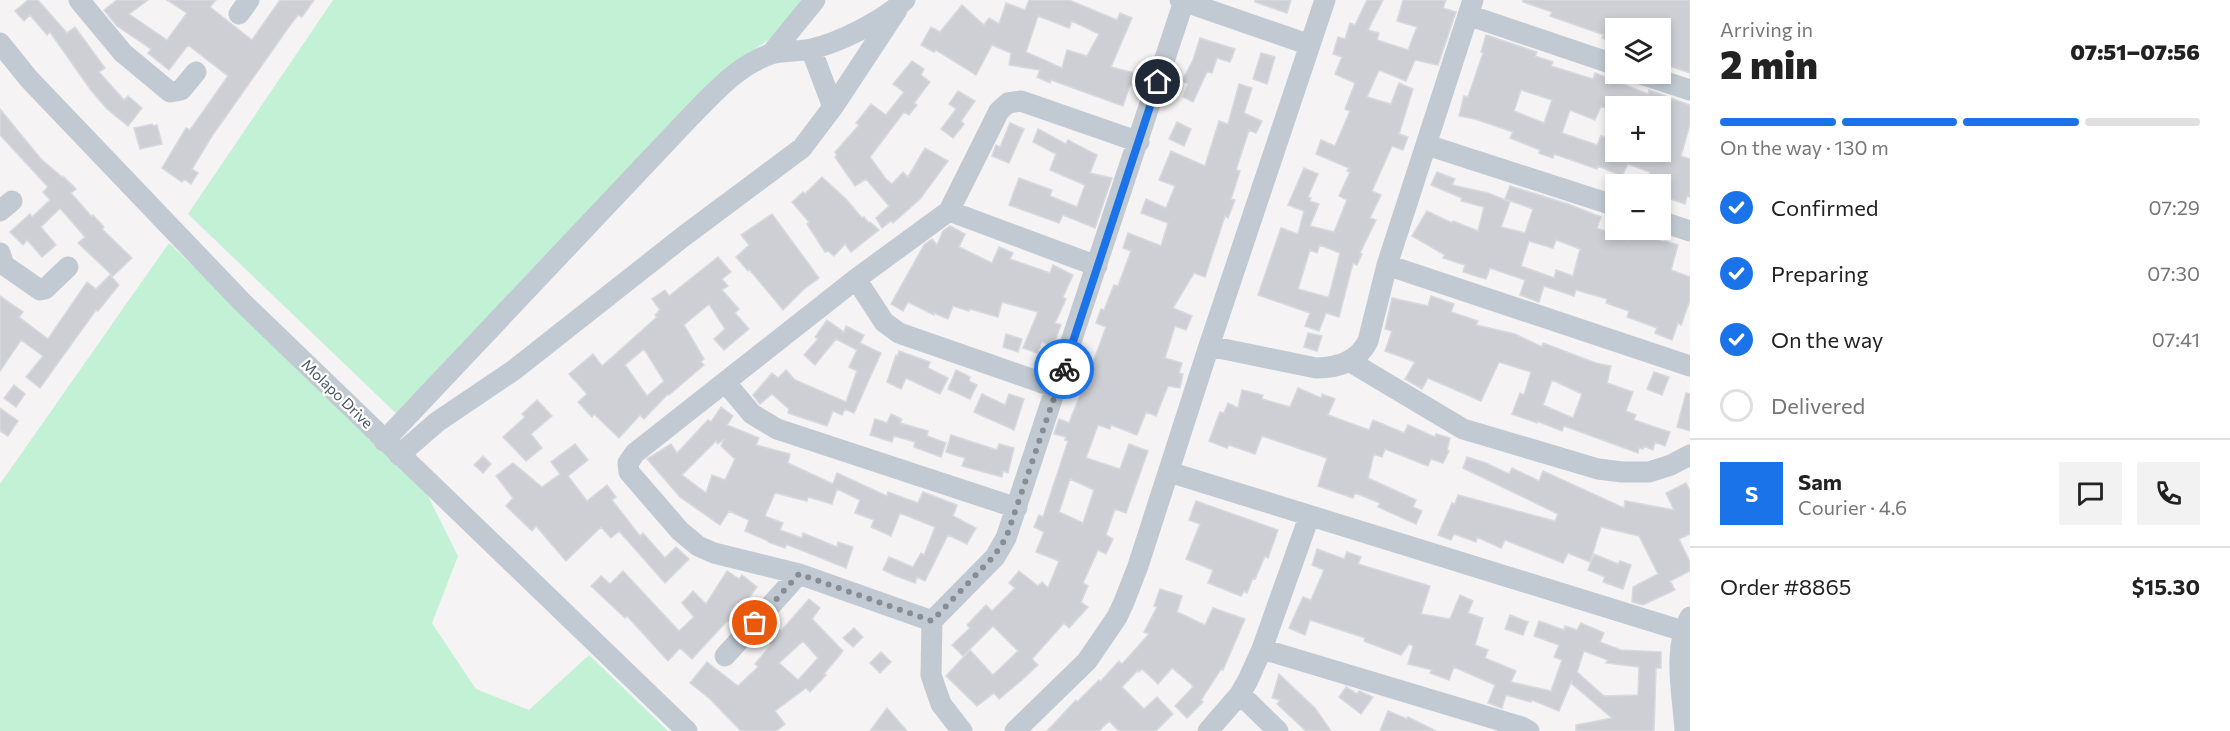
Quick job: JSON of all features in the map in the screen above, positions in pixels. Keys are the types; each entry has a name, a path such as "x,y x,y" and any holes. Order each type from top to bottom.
{"street":[{"path":"79,0 123,53 166,90 175,93 181,90 196,72"},
{"path":"771,54 816,0"},
{"path":"1015,731 1086,661 1117,617 1138,566 1325,0"},
{"path":"962,731 941,704 931,675 932,621 994,556 1006,538 1139,142 1182,1 1310,45"},
{"path":"392,448 691,116 740,69 771,54 811,49 832,42 866,27 903,2"},
{"path":"392,448 437,422 514,370 684,236 777,169 802,148 833,107 903,2"},
{"path":"1209,346 1316,368 1327,368 1349,361 1363,351 1368,341 1387,265 1471,8 1605,61"},
{"name":"Molapo Drive","path":"0,43 29,79 243,303 687,731"},
{"path":"811,49 833,107"},
{"path":"1671,84 1690,90"},
{"path":"932,621 799,574 714,553 698,546 680,531 629,472 628,463 635,453 855,279 949,211 999,111 1012,101 1021,101 1139,142"},
{"path":"1427,145 1605,202"},
{"path":"949,211 1097,266"},
{"path":"1671,225 1690,231"},
{"path":"1,263 40,290 45,289 68,267"},
{"path":"1387,265 1690,366"},
{"path":"855,279 884,322 899,333 1057,388"},
{"path":"1349,361 1463,429 1598,469 1649,472 1671,465 1690,455"},
{"path":"725,382 752,414 777,429 1017,508"},
{"path":"1169,472 1309,517 1686,624 1681,658 1686,727"},
{"path":"1208,731 1240,694 1262,649 1309,517"},
{"path":"726,656 799,574"},
{"path":"1262,649 1529,731"},
{"path":"1240,694 1278,731"}],"green space":[{"path":"333,0 803,0 785,29 725,69 402,419 188,214"},
{"path":"169,243 425,490 458,556 432,623 476,689 529,710 589,655 668,731 0,731 0,484"}],"building":[{"path":"28,0 38,0 67,33 75,27 105,68 99,72 124,100 128,96 142,108 128,126 107,109 90,89 50,32 47,35 30,15 24,21 15,11"},
{"path":"117,0 148,0 129,14 167,40 187,13 167,0 216,0 210,7 252,40 280,0 314,0 302,17 298,15 291,24 212,136 192,169 198,173 191,184 184,179 182,182 162,168 186,128 190,130 228,76 188,45 169,70 148,53 151,49 117,26 104,10"},
{"path":"1029,0 1069,0 1117,20 1120,13 1132,18 1111,67 1138,74 1135,86 1130,85 1123,106 1051,80 1050,83 1037,77 1040,70 1009,65 1011,53 992,45 976,75 936,50 934,52 921,45 931,27 940,32 962,5 984,25 989,18 999,24 1006,3 1025,10","holes":["1038,16 1069,28 1072,21 1099,34 1087,56 1067,50 1062,68 1026,52"]},
{"path":"1255,0 1291,0 1287,13 1255,2"},
{"path":"1367,0 1383,0 1368,30 1379,33 1377,40 1408,50 1417,27 1397,21 1403,0 1446,0 1443,8 1456,12 1438,65 1415,60 1406,81 1379,70 1367,97 1391,104 1399,83 1413,89 1399,134 1408,137 1403,150 1392,146 1372,191 1381,195 1370,218 1376,220 1360,253 1362,254 1357,265 1353,263 1339,317 1326,313 1319,331 1305,326 1310,313 1258,295 1281,228 1298,234 1304,211 1288,205 1304,168 1318,174 1308,197 1311,198 1310,201 1319,204 1310,226 1334,232 1347,200 1339,196 1350,172 1347,171 1349,168 1316,154 1321,140 1335,146 1350,111 1345,109 1355,83 1335,74 1342,57 1333,54 1338,37 1345,39 1350,23 1355,25","holes":["1320,245 1340,253 1329,296 1298,289 1310,250 1317,253"]},
{"path":"1523,0 1690,0 1690,73 1671,67 1671,18 1605,18 1605,39 1602,38 1604,35 1550,16 1552,12 1523,2"},
{"path":"1486,35 1537,52 1535,56 1553,62 1551,66 1593,79 1595,73 1605,77 1605,84 1623,84 1648,94 1649,90 1665,96 1605,96 1605,108 1601,106 1595,120 1570,110 1562,133 1597,145 1601,136 1605,137 1605,162 1671,162 1671,98 1690,105 1690,124 1681,156 1690,159 1690,197 1687,196 1685,204 1671,199 1671,174 1649,174 1650,172 1628,164 1623,174 1617,174 1598,166 1597,169 1554,154 1553,158 1510,138 1513,132 1459,116 1464,96 1468,97 1483,53 1481,52","holes":["1521,90 1552,100 1544,123 1514,111"]},
{"path":"1200,38 1235,49 1230,62 1217,58 1212,73 1207,72 1193,102 1183,97 1188,84 1182,81 1193,60"},
{"path":"1261,53 1275,57 1267,84 1253,79"},
{"path":"912,61 924,69 921,75 930,82 914,103 917,105 909,115 904,112 870,157 892,184 903,172 908,177 925,148 948,161 920,199 893,223 891,221 882,228 876,218 889,206 866,179 855,186 835,157 837,155 835,152 859,125 856,123 871,104 886,115 904,92 893,84"},
{"path":"1239,84 1252,88 1244,113 1262,121 1256,133 1249,130 1236,170 1240,171 1231,199 1235,200 1228,218 1225,216 1205,277 1194,273 1173,308 1192,316 1186,330 1175,326 1165,358 1182,363 1179,373 1183,374 1180,388 1168,386 1156,416 1146,412 1137,435 1111,425 1110,429 1098,425 1086,458 1120,469 1129,444 1148,451 1126,513 1115,509 1106,535 1113,539 1106,554 1098,550 1083,583 1088,586 1081,602 1088,607 1069,628 1064,623 1032,659 1038,665 1022,680 999,699 994,693 977,706 946,676 970,650 993,675 1018,651 993,626 963,656 952,645 970,628 967,625 986,605 992,611 1015,588 1009,583 1019,571 1038,586 1042,582 1048,588 1059,561 1036,552 1044,532 1034,527 1039,515 1043,517 1068,441 1065,440 1066,437 1054,434 1059,419 1069,423 1086,380 1080,377 1084,365 1091,368 1106,327 1096,323 1114,285 1118,286 1131,251 1123,248 1128,233 1161,246 1168,223 1141,213 1146,199 1166,208 1175,186 1159,180 1171,151 1205,166 1219,121 1228,124","holes":["1070,479 1094,490 1083,523 1059,512"]},
{"path":"958,91 975,101 961,121 964,124 953,138 941,129 956,109 949,104"},
{"path":"0,109 41,159 76,189 71,193 104,227 102,229 132,258 113,276 78,243 85,237 60,208 41,227 56,245 42,257 27,240 23,245 10,232 30,214 32,217 50,200 43,192 48,187 0,135"},
{"path":"1177,122 1191,129 1184,146 1169,139"},
{"path":"1010,123 1024,129 1009,163 992,156 996,145 1000,147"},
{"path":"157,125 162,144 140,149 134,128"},
{"path":"1038,129 1066,144 1068,140 1097,155 1090,173 1112,178 1095,228 1063,215 1059,223 1009,205 1019,178 1052,190 1050,196 1077,207 1085,185 1050,170 1056,154 1033,142"},
{"path":"1437,172 1455,179 1452,185 1488,193 1510,202 1501,227 1525,233 1533,209 1505,199 1510,186 1601,217 1597,228 1605,231 1605,240 1658,240 1678,245 1671,270 1690,277 1690,300 1681,325 1678,323 1672,340 1655,333 1657,328 1627,317 1629,311 1606,303 1607,299 1576,290 1574,296 1544,286 1539,302 1520,295 1525,280 1490,268 1486,279 1463,272 1465,265 1443,258 1445,255 1412,236 1427,211 1452,223 1453,221 1478,231 1484,207 1461,201 1462,198 1431,185","holes":["1556,240 1580,249 1573,276 1556,270 1554,278 1521,266 1529,241 1553,248"]},
{"path":"822,177 846,199 862,218 864,217 879,230 851,252 845,244 834,256 828,251 825,252 807,224 809,222 792,202 803,192 805,194"},
{"path":"772,214 819,278 783,310 736,257 749,245 741,235"},
{"path":"950,226 965,234 959,247 992,263 999,247 1013,253 1010,259 1050,273 1053,265 1073,275 1063,297 1066,299 1055,323 1061,325 1053,346 1042,342 1037,353 1023,348 1038,312 1002,302 998,317 953,306 948,319 908,302 903,311 891,304 924,245 932,239 937,245 943,231"},
{"path":"718,257 731,272 722,279 728,286 722,290 739,309 735,313 749,329 724,350 714,339 725,329 709,304 684,325 704,359 701,362 704,365 668,394 644,419 640,415 619,438 594,414 592,417 578,402 587,394 569,374 593,354 602,366 657,317 655,315 660,310 652,299 665,290 669,296","holes":["644,349 664,381 647,396 625,365"]},
{"path":"110,275 119,285 98,311 96,310 40,388 26,377 43,356 21,340 0,371 0,296 23,312 19,317 48,339 87,282 96,289"},
{"path":"1431,296 1454,304 1451,312 1478,321 1476,325 1515,334 1542,347 1543,343 1596,363 1611,366 1607,383 1633,392 1626,411 1636,415 1634,420 1670,432 1665,446 1655,442 1653,450 1644,446 1643,449 1639,448 1638,453 1564,426 1562,431 1512,414 1520,393 1524,395 1531,372 1499,362 1481,401 1428,378 1422,389 1405,379 1415,362 1385,351 1392,331 1385,329 1392,298 1428,306","holes":["1552,380 1582,394 1573,418 1543,405"]},
{"path":"827,320 844,332 846,326 864,335 860,343 881,353 854,413 845,409 842,415 833,411 827,426 788,413 789,409 772,394 760,404 753,395 772,373 778,378 786,370 795,380 846,402 857,371 849,367 857,350 836,339 815,365 804,355 818,339 815,337"},
{"path":"1308,333 1322,336 1317,351 1304,347"},
{"path":"1006,334 1022,339 1018,352 1003,347"},
{"path":"899,351 930,362 928,368 948,378 940,394 906,378 901,389 887,382"},
{"path":"956,370 970,377 969,381 977,385 970,399 948,389"},
{"path":"1654,372 1669,377 1662,395 1647,389"},
{"path":"14,385 25,394 16,407 4,398"},
{"path":"1298,388 1321,398 1322,394 1335,399 1328,415 1369,430 1373,420 1404,433 1408,425 1435,437 1436,434 1450,438 1447,450 1449,451 1443,463 1431,459 1428,466 1385,449 1382,457 1374,454 1368,478 1416,500 1413,507 1422,511 1416,524 1378,507 1380,503 1355,493 1353,498 1318,486 1327,458 1262,436 1255,454 1229,445 1227,448 1209,441 1220,412 1224,413 1228,403 1238,408 1242,390 1263,395 1262,399 1290,407"},
{"path":"1686,393 1690,394 1690,431 1677,427"},
{"path":"982,394 1005,405 1009,394 1024,399 1014,430 974,412"},
{"path":"537,400 552,416 531,434 542,448 526,461 503,437 525,417 522,414"},
{"path":"721,407 733,416 727,425 759,438 756,445 790,454 788,463 833,484 837,473 887,496 888,492 918,503 923,492 957,505 953,516 976,528 967,544 948,535 925,581 917,577 915,583 883,570 889,557 913,567 921,553 924,555 935,527 900,513 891,536 871,527 874,520 855,513 860,500 837,489 832,504 808,497 807,501 775,493 765,516 783,523 780,530 802,538 803,533 837,547 838,542 853,547 846,568 786,544 785,548 768,542 745,531 749,520 729,511 720,525 680,497 647,459 671,444 677,453 708,420 711,422","holes":["724,439 721,446 735,459 725,480 712,475 706,493 682,475 716,441 718,444"]},
{"path":"0,408 18,421 8,436 0,431"},
{"path":"891,414 902,419 900,423 928,431 927,436 946,443 941,457 914,447 915,442 894,436 892,442 870,435 875,419 887,423"},
{"path":"951,435 997,450 999,444 1014,448 1008,473 1003,471 1002,477 962,466 965,458 946,452"},
{"path":"575,444 588,460 568,476 587,501 607,485 616,497 612,500 640,536 643,533 665,558 676,547 689,559 665,583 619,531 611,538 601,527 566,561 536,526 532,531 506,506 513,498 496,476 513,463 542,487 560,474 551,462"},
{"path":"483,456 491,464 483,473 474,465"},
{"path":"1467,457 1509,474 1512,468 1539,481 1543,471 1624,508 1625,501 1674,510 1666,493 1686,483 1690,491 1690,534 1679,539 1690,562 1690,571 1670,581 1675,590 1643,605 1632,602 1633,587 1658,574 1639,536 1601,527 1590,562 1568,553 1563,563 1505,540 1501,548 1477,537 1476,542 1454,534 1451,540 1438,535 1458,495 1555,521 1558,514 1463,468"},
{"path":"1196,501 1278,530 1268,558 1265,556 1247,593 1244,591 1241,596 1208,583 1213,570 1186,559 1200,524 1189,520"},
{"path":"1317,549 1344,559 1347,552 1361,557 1358,564 1430,586 1421,614 1450,619 1460,595 1473,601 1468,613 1483,618 1475,645 1488,650 1485,658 1516,671 1511,682 1551,691 1562,660 1554,657 1559,645 1534,636 1539,621 1564,630 1565,626 1577,630 1581,623 1604,633 1600,642 1621,650 1661,652 1661,668 1656,668 1654,731 1576,731 1576,725 1612,718 1572,684 1572,680 1559,711 1532,700 1531,702 1506,695 1502,708 1488,703 1495,685 1454,667 1449,680 1430,673 1432,670 1408,664 1413,646 1409,644 1401,655 1364,641 1365,638 1310,620 1305,635 1289,628 1303,597 1311,600 1324,570 1312,565","holes":["1584,651 1608,660 1606,663 1639,667 1638,695 1604,696 1577,672"]},
{"path":"1594,554 1618,564 1620,561 1631,565 1623,589 1603,582 1605,577 1588,570"},
{"path":"623,571 679,631 694,617 682,603 693,591 706,604 727,571 739,579 742,575 757,587 731,623 728,620 692,659 680,648 668,661 627,616 625,618 591,586 601,576 610,584"},
{"path":"1160,589 1182,596 1177,612 1205,625 1213,608 1245,619 1223,670 1221,669 1201,700 1203,702 1187,718 1175,706 1193,687 1191,684 1172,668 1158,684 1142,669 1139,672 1138,670 1122,687 1144,709 1157,697 1173,714 1156,731 1119,731 1109,721 1099,731 1047,731 1076,700 1077,702 1099,680 1100,682 1119,661 1122,664 1149,634 1144,632 1157,607 1154,606"},
{"path":"809,599 820,608 812,619 843,651 824,674 826,675 810,692 806,688 775,711 785,724 776,731 741,731 710,699 690,683 707,662 738,686 758,667 755,664 771,645 761,635 772,623 781,631","holes":["803,641 818,658 798,680 779,663"]},
{"path":"1510,615 1528,622 1523,635 1505,629"},
{"path":"854,628 863,637 853,647 843,638"},
{"path":"881,652 891,662 880,673 870,663"},
{"path":"1279,674 1315,708 1331,731 1306,731 1277,704 1280,700 1272,698"},
{"path":"1346,687 1357,694 1359,691 1373,697 1361,714 1339,697"},
{"path":"887,708 907,731 870,731"},
{"path":"1388,711 1407,719 1408,717 1436,731 1380,731"}],"way so far":[{"path":"755,623 799,574 932,621 994,556 1006,538 1064,369"}],"route":[{"path":"1064,369 1158,82"}]}
